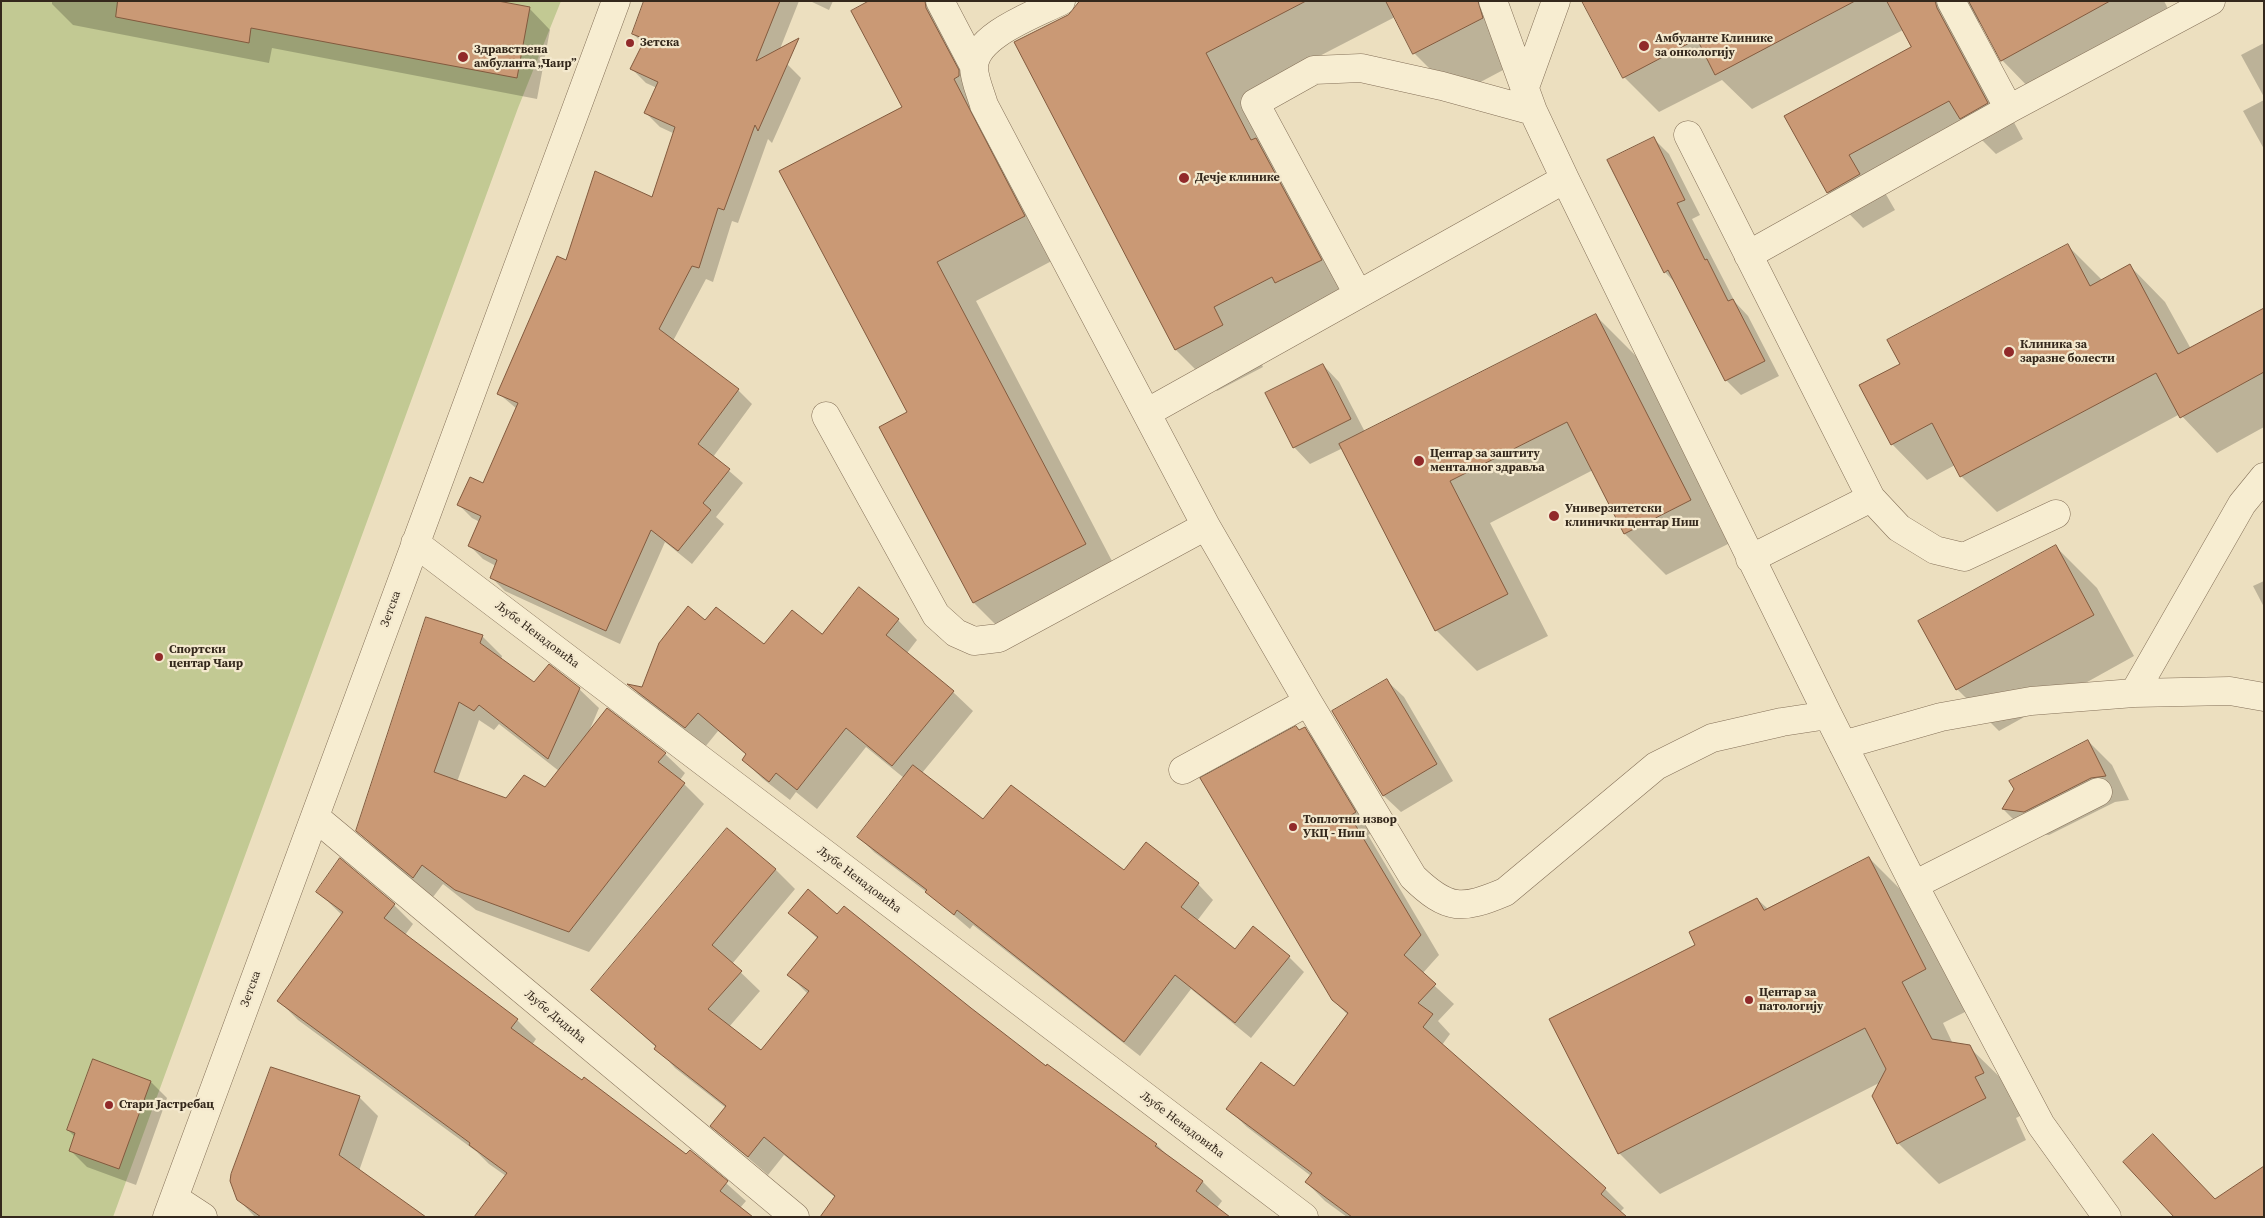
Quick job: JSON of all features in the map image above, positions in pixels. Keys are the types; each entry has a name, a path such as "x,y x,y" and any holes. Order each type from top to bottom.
{"street":[{"name":"Зетска","path":"171,1208 616,1"},
{"path":"940,1 974,66 984,105 1148,412 1206,526 1308,702 1413,877 1432,896 1455,905 1478,903 1505,892 1656,766 1712,738 1782,722 1828,715"},
{"path":"974,66 983,46 995,34 1061,1"},
{"path":"1493,1 1529,99 1565,179 1750,560 1843,745 1914,885 2042,1125 2107,1217"},
{"path":"1529,99 1556,1"},
{"path":"1951,1 2009,109"},
{"path":"1748,255 2009,109 2212,1"},
{"path":"1358,294 1254,103 1314,70 1361,68 1442,86 1529,99"},
{"path":"1688,135 1871,498 1899,528 1934,550 1964,557 2056,514"},
{"path":"1148,412 1565,179"},
{"path":"826,416 936,614 956,633 974,641 999,638 1206,526"},
{"path":"2134,694 2242,504 2264,477"},
{"path":"1750,560 1871,498"},
{"name":"Љубе Ненадовића","path":"415,543 1304,1217"},
{"path":"1843,745 1941,717 2022,702 2134,694 2230,691 2264,697"},
{"path":"1183,770 1308,702"},
{"path":"1914,885 2098,792"},
{"name":"Љубе Дидића","path":"315,817 795,1217"},
{"path":"171,1208 203,1217"}],"green space":[{"name":"Спортски центар Чаир","path":"1,1 561,1 518,108 113,1217 1,1217"}],"building":[{"name":"Здравствена амбуланта „Чаир”","path":"118,1 498,1 530,7 517,78 251,28 249,43 116,17"},
{"path":"644,1 780,1 756,61 799,38 758,131 755,125 724,210 718,208 699,268 692,266 659,329 739,389 698,444 730,469 703,503 711,510 678,551 651,530 606,631 490,578 497,560 468,546 481,516 457,505 470,477 483,483 518,403 497,394 557,256 566,260 595,171 652,197 675,127 644,113 658,82 630,69 645,39 632,34"},
{"path":"869,1 925,1 926,8 959,70 959,76 954,79 1025,216 937,262 1086,544 973,603 879,427 907,412 779,171 902,107 851,11"},
{"name":"Дечје клинике","path":"1080,1 1306,1 1206,53 1251,140 1256,138 1322,260 1275,283 1272,277 1214,307 1223,325 1175,350 1014,42 1068,15"},
{"path":"1386,1 1478,1 1483,18 1413,54"},
{"path":"1582,1 1855,1 1715,75 1697,39 1623,78"},
{"path":"1887,1 1935,1 1988,103 1960,119 1949,101 1849,155 1860,174 1827,193 1784,116 1911,47"},
{"path":"1969,1 2110,1 2001,61"},
{"path":"1654,137 1685,200 1677,203 1705,260 1707,259 1728,301 1733,299 1765,361 1725,381 1668,270 1664,273 1607,160"},
{"name":"Клиника за заразне болести","path":"2068,244 2090,286 2130,264 2178,354 2264,308 2264,372 2180,418 2156,373 1960,477 1932,423 1891,445 1859,385 1900,364 1887,340"},
{"name":"Центар за заштиту менталног здравља","path":"1596,314 1691,500 1624,534 1567,422 1450,481 1508,594 1435,631 1339,444"},
{"path":"1323,364 1351,419 1293,448 1265,393"},
{"path":"2056,545 2094,615 1956,690 1918,621"},
{"path":"859,587 899,619 886,635 954,691 892,766 846,728 797,790 776,773 769,782 742,760 746,754 698,713 685,728 627,684 642,687 659,643 688,606 705,620 716,607 764,644 792,610 822,634"},
{"path":"426,617 483,635 480,643 534,682 549,664 580,688 548,759 479,705 474,711 459,702 434,772 506,798 524,775 545,787 607,708 666,753 658,762 685,783 569,932 455,890 422,865 413,878 356,831"},
{"path":"1387,679 1437,764 1383,796 1332,711"},
{"path":"1296,726 1299,730 1305,727 1356,812 1350,816 1421,935 1404,955 1436,984 1418,1003 1433,1014 1423,1027 1606,1188 1601,1194 1627,1217 1352,1217 1305,1182 1312,1173 1226,1109 1261,1062 1294,1086 1348,1013 1332,1000 1200,778"},
{"path":"2088,740 2106,776 2091,778 2024,812 2002,809 2014,789 2009,781"},
{"path":"913,765 983,819 1011,785 1124,870 1146,842 1199,883 1181,907 1235,949 1253,926 1290,956 1235,1023 1175,975 1124,1042 957,910 954,915 925,892 927,890 857,837"},
{"path":"727,828 776,869 712,945 742,971 708,1009 761,1050 809,991 787,975 818,937 788,913 808,889 837,914 844,906 1046,1066 1047,1064 1157,1144 1155,1146 1203,1181 1196,1191 1230,1217 820,1217 835,1196 764,1137 748,1157 710,1126 726,1106 654,1049 656,1046 591,990"},
{"name":"Центар за патологију","path":"1869,857 1926,969 1902,982 1932,1039 1970,1045 1984,1073 1975,1077 1986,1098 1897,1144 1872,1096 1886,1069 1865,1028 1618,1154 1549,1019 1695,945 1689,932 1757,898 1764,910"},
{"path":"340,858 395,904 384,918 518,1019 511,1028 582,1080 584,1077 686,1154 690,1150 728,1181 720,1191 753,1217 474,1217 507,1173 469,1145 470,1143 277,1001 343,912 316,892"},
{"name":"Стари Јастребац","path":"93,1059 151,1081 119,1169 69,1151 75,1133 67,1130"},
{"path":"271,1067 360,1096 339,1155 426,1217 261,1217 237,1200 230,1181 231,1174"},
{"path":"2153,1134 2215,1199 2264,1166 2264,1217 2174,1217 2123,1162"}],"place":[{"name":"Зетска","path":"630,43"},
{"name":"Амбуланте Клинике за онкологију","path":"1644,46"},
{"name":"Здравствена амбуланта „Чаир”","path":"463,57"},
{"name":"Дечје клинике","path":"1184,178"},
{"name":"Клиника за заразне болести","path":"2009,352"},
{"name":"Центар за заштиту менталног здравља","path":"1419,461"},
{"name":"Универзитетски клинички центар Ниш","path":"1554,516"},
{"name":"Спортски центар Чаир","path":"159,657"},
{"name":"Топлотни извор УКЦ - Ниш","path":"1293,827"},
{"name":"Центар за патологију","path":"1749,1000"},
{"name":"Стари Јастребац","path":"109,1105"}]}
